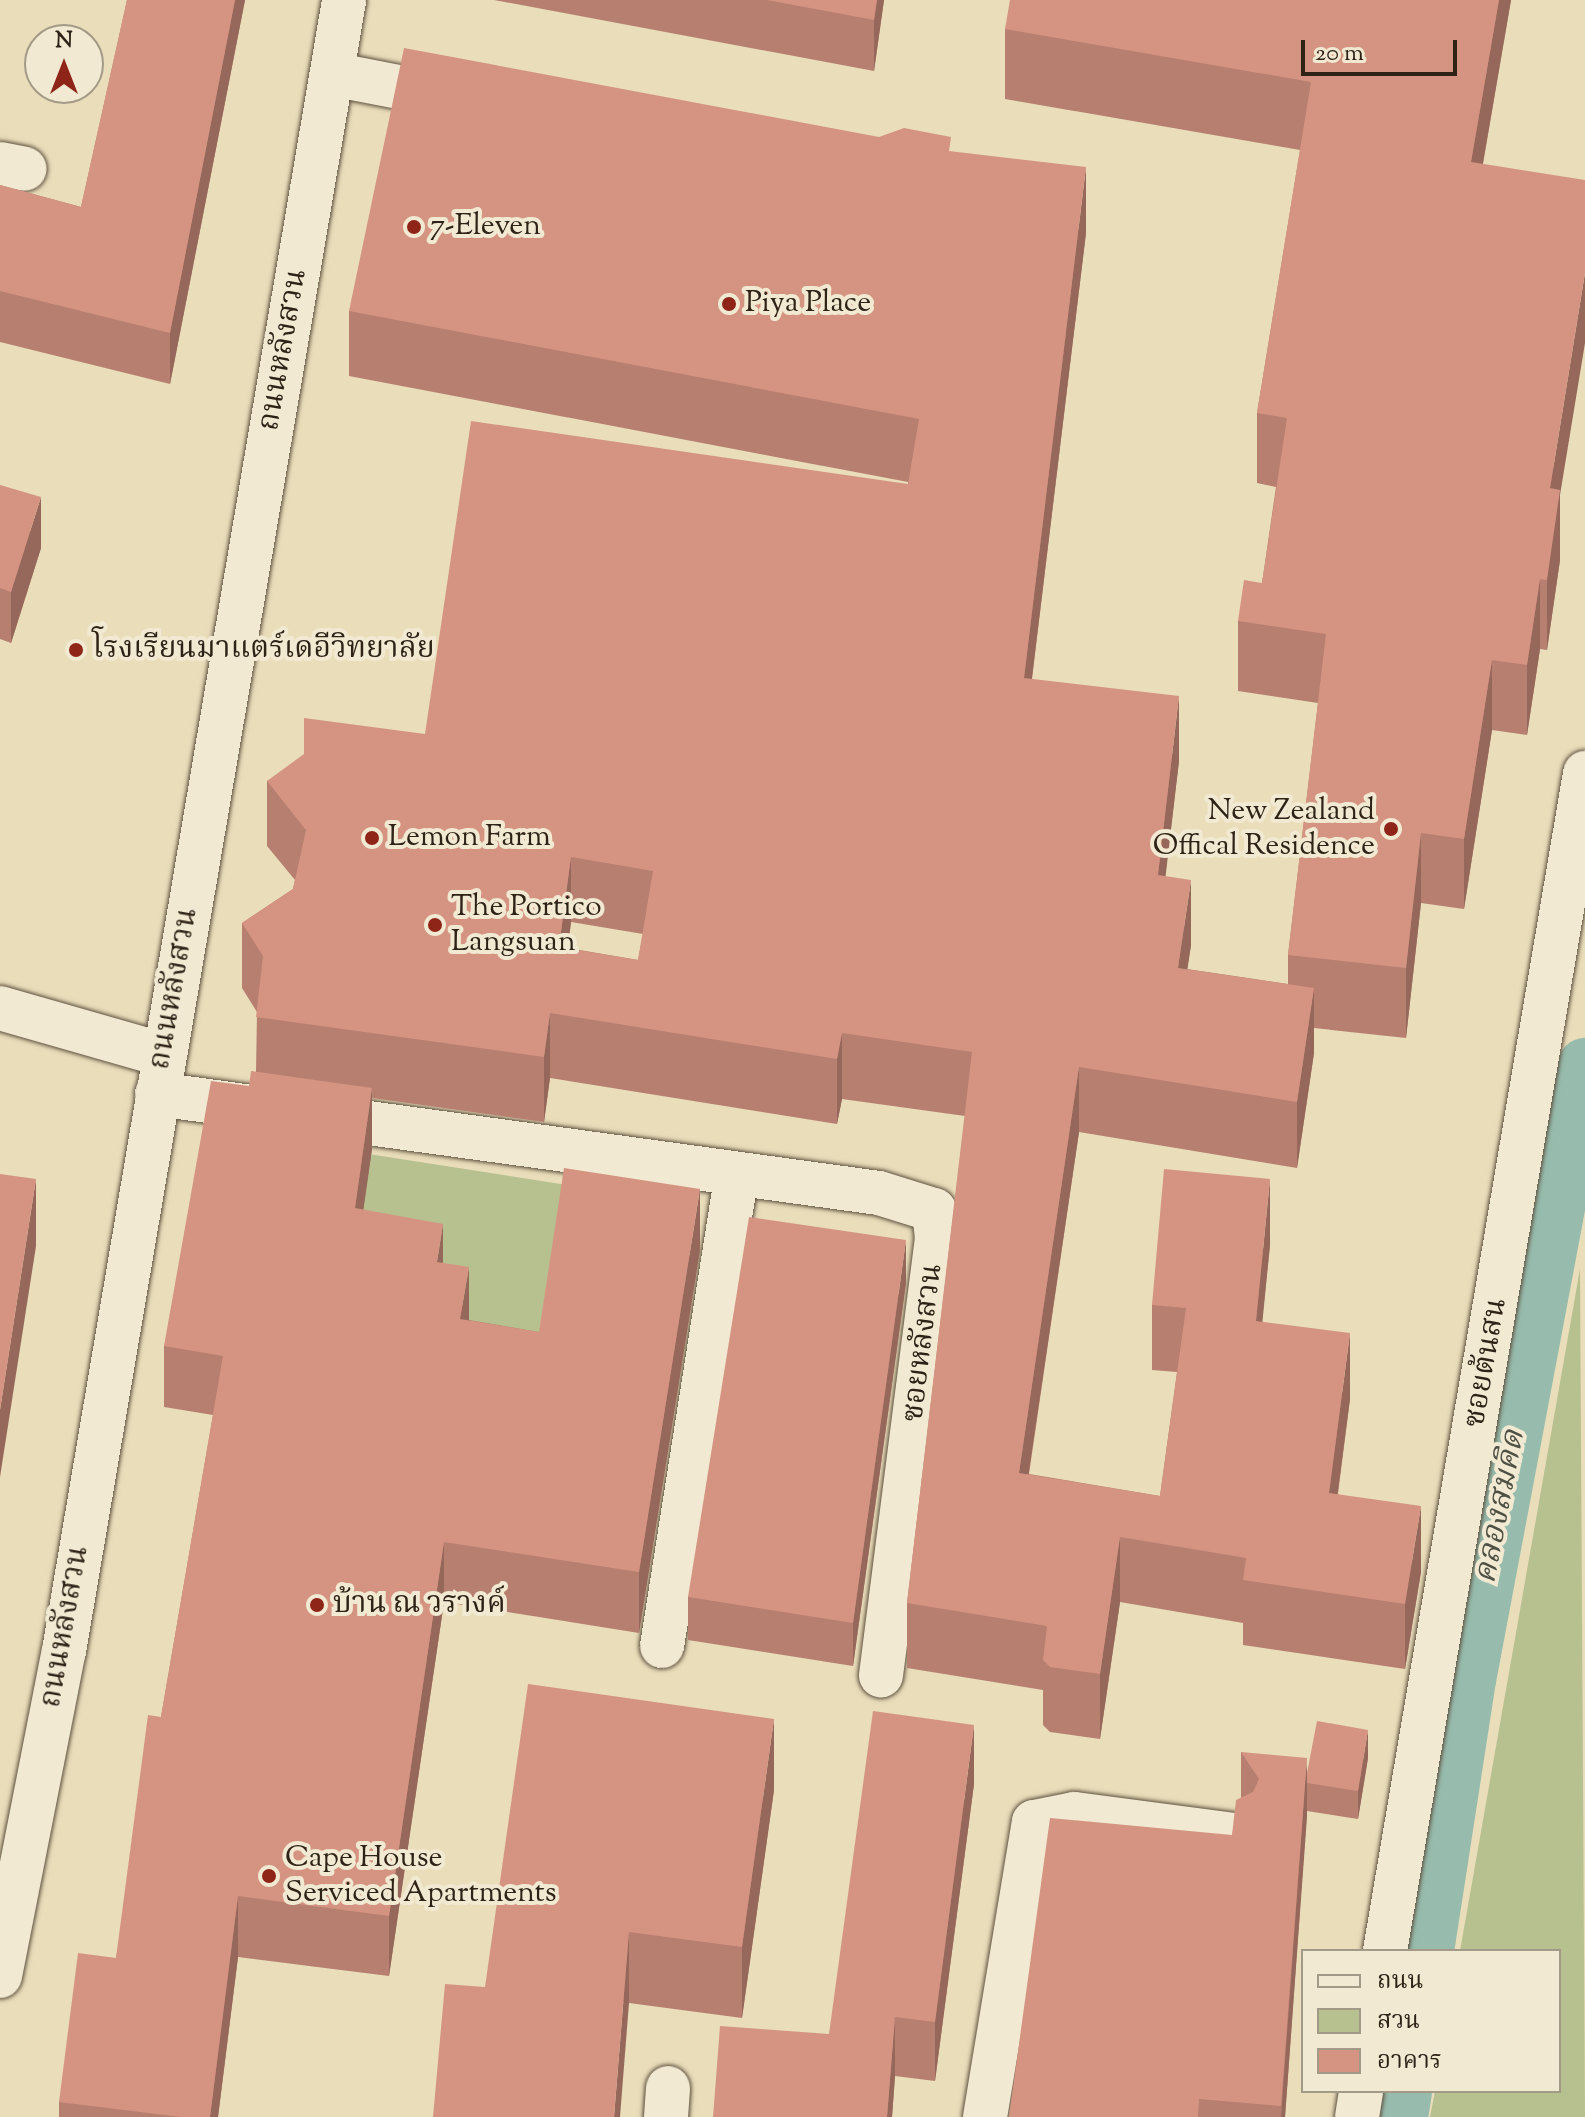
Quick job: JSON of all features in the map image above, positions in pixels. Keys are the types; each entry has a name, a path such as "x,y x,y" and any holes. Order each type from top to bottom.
{"street":[{"name":"ถนนหลังสวน","path":"0,1976 161,1075 344,0"},
{"path":"332,74 501,106"},
{"name":"ซอยต้นสน","path":"1385,1949 1585,773"},
{"name":"ซอยหลังสวน","path":"0,1008 161,1075 737,1175 891,1195 934,1210 937,1238 881,1675"},
{"path":"662,1646 737,1175"},
{"path":"985,2117 1034,1822 1074,1814 1234,1835"},
{"path":"1357,2117 1361,2093"}],"green space":[{"path":"349,1151 567,1185 530,1399 328,1279"},
{"path":"1580,1269 1585,2117 1430,2117 1435,2093 1561,2093 1561,1949 1460,1949"}],"building":[{"path":"127,0 235,0 170,333 0,291 0,185 81,207"},
{"path":"767,0 877,0 874,20"},
{"path":"1010,0 1499,0 1471,162 1585,180 1585,273 1550,488 1560,490 1547,580 1540,579 1527,665 1492,660 1464,839 1421,833 1406,968 1288,955 1326,634 1238,621 1244,580 1262,583 1287,418 1257,413 1311,82 1005,29"},
{"path":"404,48 879,137 904,128 951,137 949,151 1086,167 1024,678 1179,696 1158,875 1191,880 1178,968 1314,988 1297,1102 1079,1067 1019,1473 1160,1496 1186,1308 1152,1305 1164,1169 1270,1179 1256,1321 1350,1333 1329,1493 1421,1506 1405,1604 1243,1580 1246,1558 1120,1537 1100,1674 1050,1667 1043,1660 1047,1626 907,1603 972,1052 842,1033 837,1059 550,1013 544,1057 256,1017 263,956 242,923 293,889 306,830 267,781 304,754 304,718 425,734 471,421 908,484 919,419 349,311","holes":["571,857 653,871 638,960 559,947"]},
{"path":"0,485 41,497 11,592 0,588"},
{"path":"251,1071 372,1088 355,1208 443,1224 437,1262 469,1267 460,1319 539,1332 564,1168 700,1189 639,1572 444,1542 389,1916 238,1896 210,2117 181,2117 59,2102 78,1953 116,1958 148,1715 161,1717 223,1356 164,1346 211,1081 249,1086"},
{"path":"0,1174 36,1179 0,1410"},
{"path":"749,1217 906,1240 853,1623 688,1597"},
{"path":"528,1684 774,1719 742,1947 629,1932 614,2117 433,2117 445,1984 485,1987"},
{"path":"873,1711 974,1725 935,2022 895,2017 887,2117 713,2117 720,2026 829,2034"},
{"path":"1317,1721 1368,1730 1358,1791 1307,1783"},
{"path":"1241,1752 1307,1758 1281,2106 1199,2099 1198,2117 1009,2117 1050,1818 1232,1835 1236,1800 1253,1792 1259,1779"}],"waterway":[{"name":"คลองสมคิด","path":"1427,1949 1469,1680 1585,1065"},
{"name":"คลองสมคิด","path":"1401,2117 1405,2093"}],"place":[{"name":"7-Eleven","path":"414,227"},
{"name":"Piya Place","path":"729,304"},
{"name":"โรงเรียนมาแตร์เดอีวิทยาลัย","path":"76,650"},
{"name":"New Zealand Offical Residence","path":"1391,829"},
{"name":"Lemon Farm","path":"372,838"},
{"name":"The Portico Langsuan","path":"435,925"},
{"name":"บ้าน ณ วรางค์","path":"317,1605"},
{"name":"Cape House Serviced Apartments","path":"269,1876"}]}
